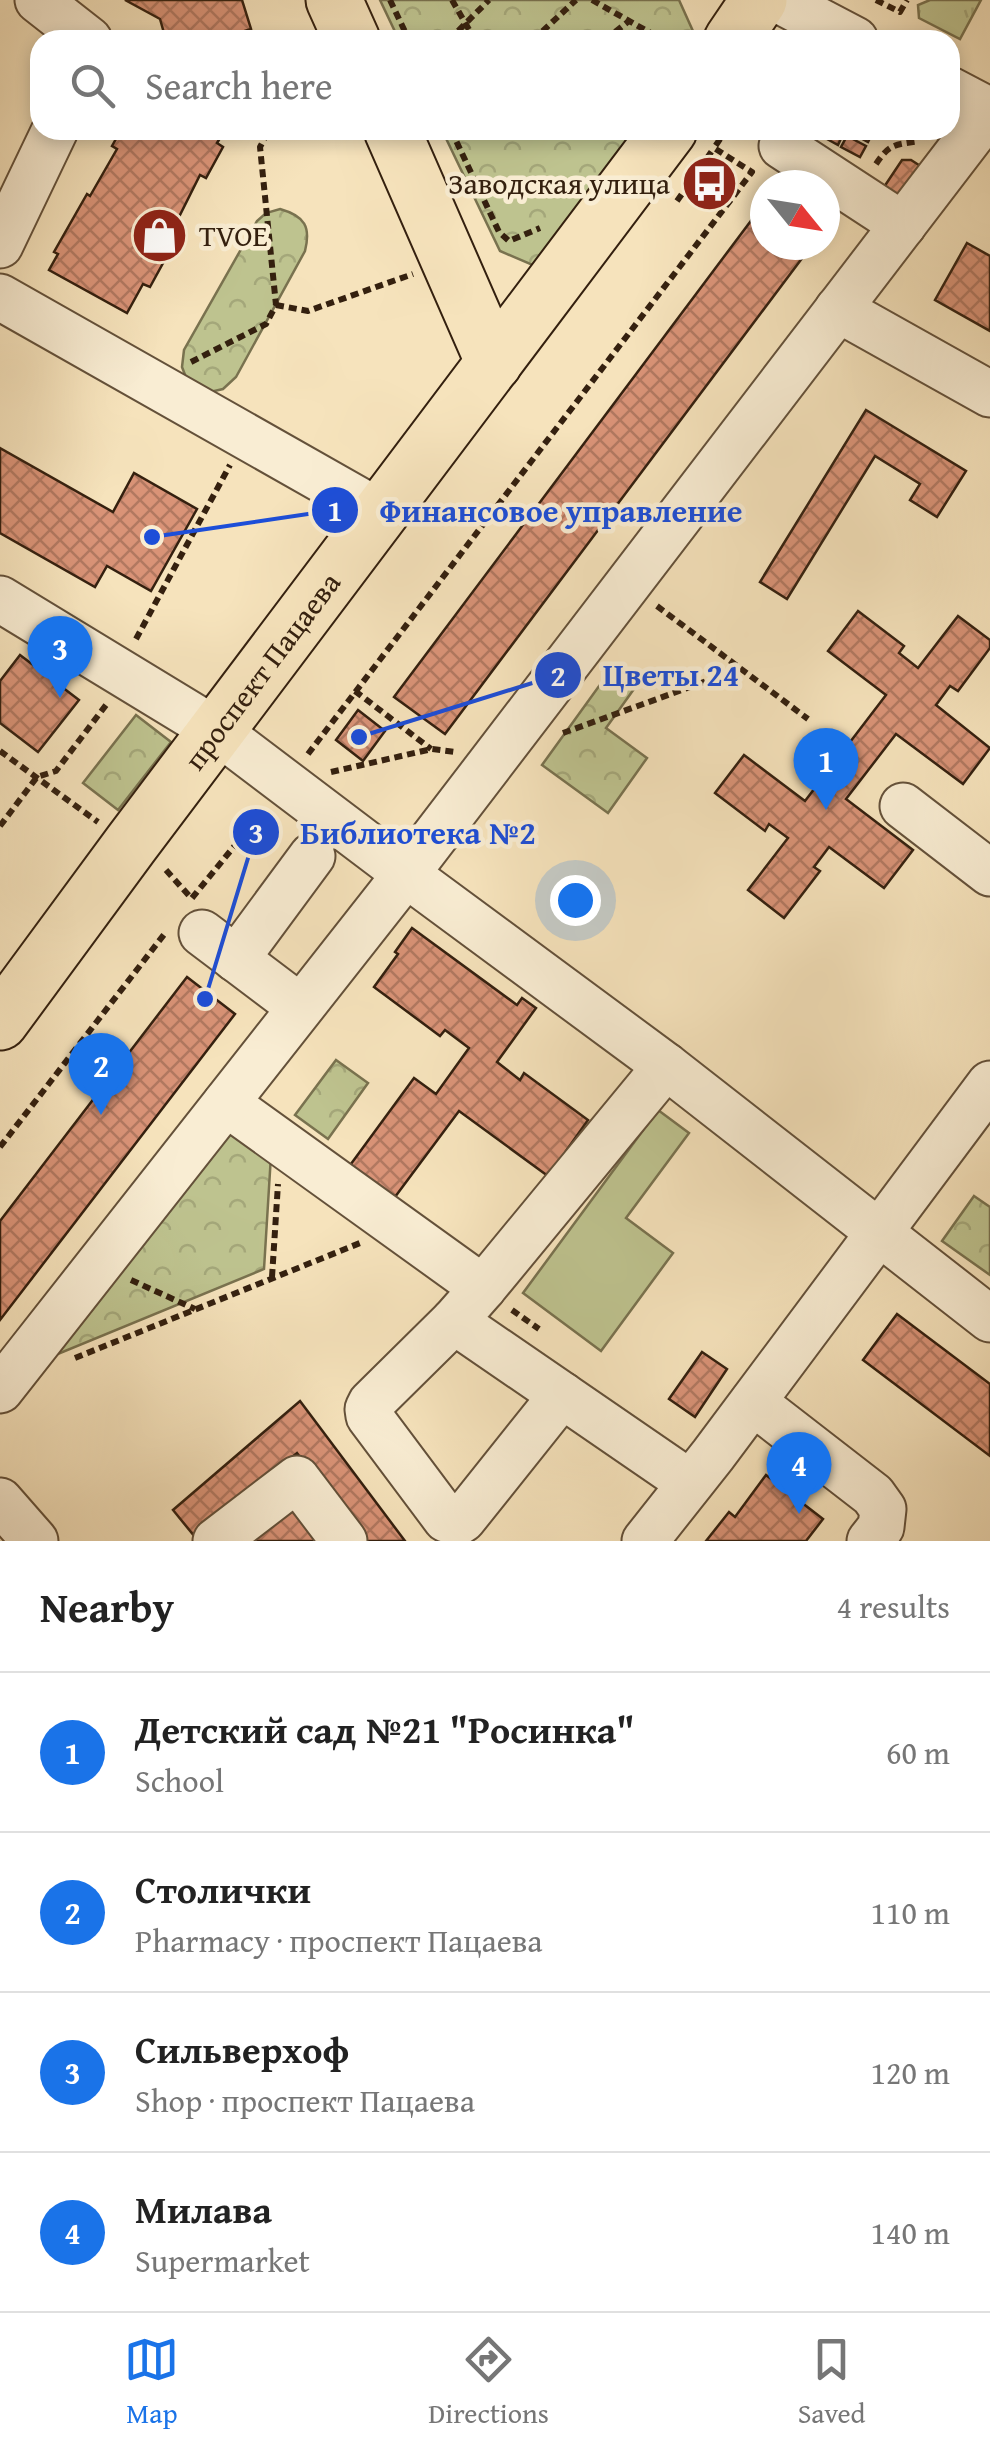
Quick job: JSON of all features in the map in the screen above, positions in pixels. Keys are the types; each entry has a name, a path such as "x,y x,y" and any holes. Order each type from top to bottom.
{"main road":[{"path":"334,0 348,30"},
{"path":"739,30 759,0"},
{"path":"396,140 494,363"},
{"name":"проспект Пацаева","path":"0,1022 494,363 691,140"}],"street":[{"path":"38,0 76,30"},
{"path":"779,0 836,30"},
{"path":"0,1390 406,874 990,111 960,95"},
{"path":"0,244 51,140"},
{"path":"782,146 903,225"},
{"path":"0,297 381,512"},
{"path":"838,309 990,394"},
{"path":"0,599 217,731 666,1066 990,1319"},
{"path":"903,806 990,873"},
{"path":"300,1007 196,927 312,856"},
{"path":"562,1395 457,1523 446,1519 368,1410 468,1305 666,1066"},
{"path":"645,1541 878,1234 974,1140 990,1084"},
{"path":"226,1103 400,1227 468,1305 562,1395 690,1484"},
{"path":"753,1402 872,1495 883,1509 881,1526 870,1541"},
{"path":"216,1541 297,1478 344,1541"},
{"path":"0,1501 35,1541"}],"path":[{"path":"390,0 404,30"},
{"path":"452,0 469,30"},
{"path":"460,30 490,0"},
{"path":"544,30 576,0"},
{"path":"592,0 646,30"},
{"path":"876,0 900,12 906,0"},
{"path":"618,30 629,20"},
{"path":"143,378 182,367 266,324 276,305 260,147 264,140"},
{"path":"456,140 498,232 509,241"},
{"path":"677,201 692,140"},
{"path":"432,750 356,691 752,172 694,140"},
{"path":"856,194 886,149 928,140"},
{"path":"276,305 308,311 423,270"},
{"path":"0,826 37,777 56,771 112,696 131,649 245,436"},
{"path":"628,584 808,719"},
{"path":"550,738 740,670"},
{"path":"0,750 112,832"},
{"path":"286,783 432,750 496,757"},
{"path":"0,1147 196,927"},
{"path":"272,1278 280,1143"},
{"path":"72,1360 400,1227"},
{"path":"98,1266 195,1309"}],"green space":[{"path":"380,0 679,0 692,30 394,30"},
{"path":"930,0 981,0 960,39 960,30 942,30 919,18 918,5"},
{"path":"447,140 635,140 542,269 500,251"},
{"path":"280,209 304,224 305,251 236,377 223,389 210,392 187,380 182,367 184,350 257,221"},
{"path":"615,664 639,682 606,728 647,758 608,813 542,765"},
{"path":"136,715 171,742 118,810 83,783"},
{"path":"336,1060 368,1083 328,1139 295,1115"},
{"path":"658,1110 689,1133 626,1218 673,1253 601,1351 523,1293"},
{"path":"234,1129 271,1155 264,1269 53,1356"},
{"path":"974,1196 990,1207 990,1275 942,1241"}],"building":[{"path":"125,0 242,0 251,29 163,30 160,19"},
{"path":"115,140 219,140 217,143 223,147 206,178 200,175 162,251 168,254 150,287 143,284 127,313 49,270 58,254 54,252 117,149 112,146"},
{"path":"845,140 866,146 860,157 841,147"},
{"path":"902,160 922,167 894,206 882,190"},
{"path":"750,222 750,260 801,260 445,734 394,697"},
{"path":"967,243 990,256 990,331 935,300"},
{"path":"866,410 966,471 937,517 910,500 920,484 875,456 787,599 760,582"},
{"path":"0,448 113,512 134,473 197,509 151,591 107,566 95,587 0,533"},
{"path":"858,611 904,646 899,653 918,668 958,616 990,640 990,648 958,691 950,686 936,705 990,748 963,784 896,734 846,799 913,850 884,888 829,847 814,867 820,871 784,918 748,890 788,838 769,824 765,831 715,793 744,755 805,801 886,695 828,651"},
{"path":"20,655 79,700 38,752 0,723 0,681"},
{"path":"358,710 385,731 363,761 336,740"},
{"path":"412,928 517,1005 522,998 536,1008 497,1062 520,1080 524,1073 588,1120 552,1179 459,1111 392,1201 348,1168 414,1078 436,1094 469,1048 445,1030 440,1036 374,987"},
{"path":"187,977 235,1014 0,1320 0,1221"},
{"path":"897,1314 990,1384 990,1456 863,1360"},
{"path":"702,1352 727,1369 695,1417 669,1399"},
{"path":"300,1401 405,1541 363,1541 297,1453 195,1537 173,1510"},
{"path":"766,1475 823,1519 806,1541 706,1541 729,1512 735,1517"},
{"path":"294,1501 324,1541 241,1541"}],"place":[{"name":"Заводская улица","path":"709,183"},
{"name":"TVOE","path":"160,235"},
{"name":"Финансовое управление","path":"152,537"},
{"name":"Сильверхоф","path":"60,698"},
{"name":"Цветы 24","path":"359,737"},
{"name":"Детский сад №21 \"Росинка\"","path":"826,810"},
{"name":"Библиотека №2","path":"205,999"},
{"name":"Столички","path":"101,1115"},
{"name":"Милава","path":"799,1514"}]}
